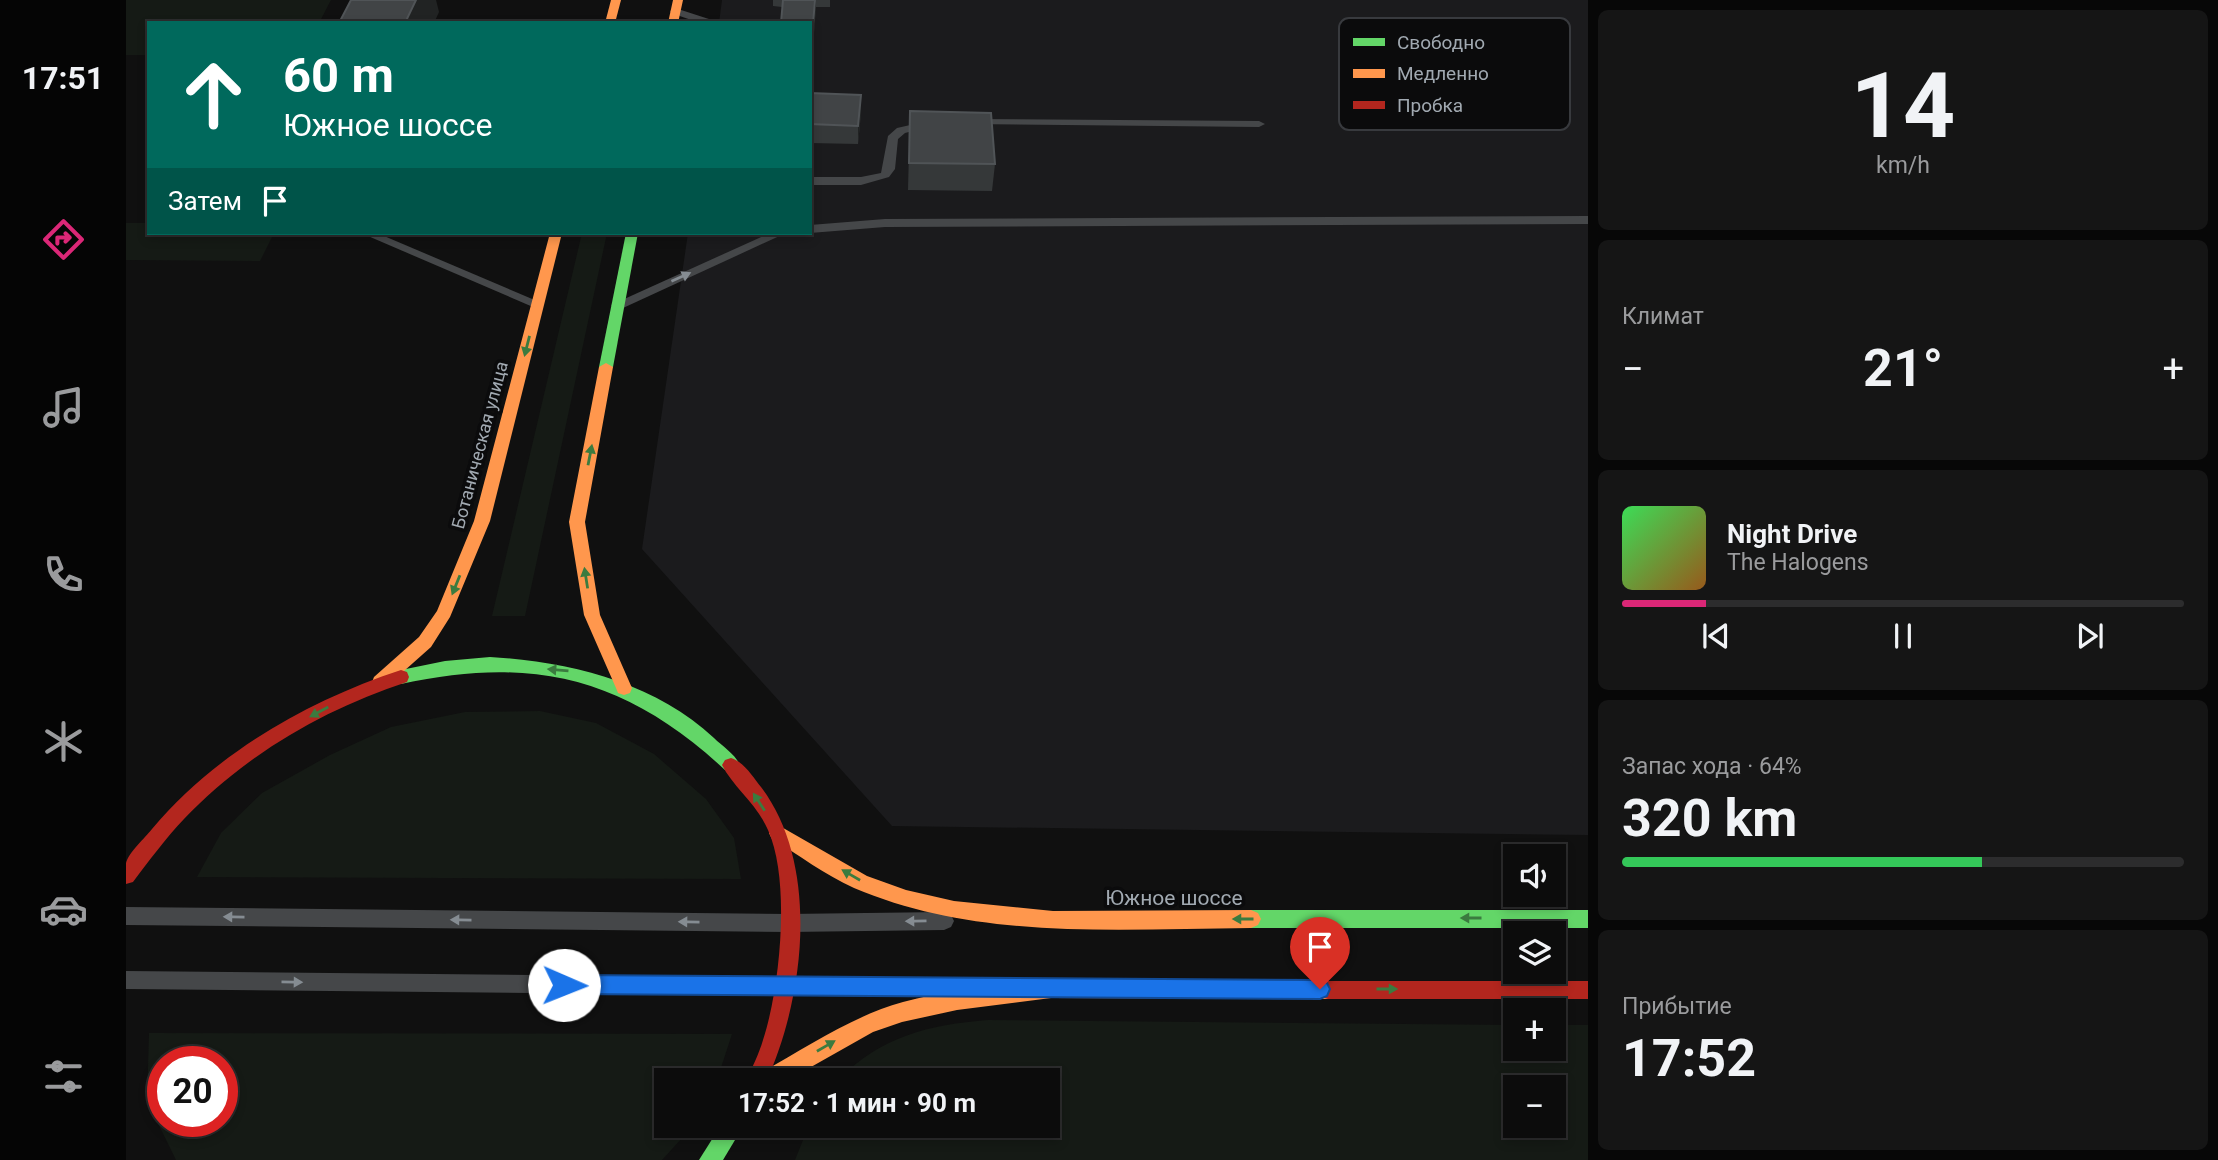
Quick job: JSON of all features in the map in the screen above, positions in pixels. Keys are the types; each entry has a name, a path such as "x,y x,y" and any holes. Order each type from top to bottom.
{"main road":[{"path":"610,21 615,0"},
{"name":"Ботаническая улица","path":"380,682 425,642 444,613 482,522 555,235"},
{"path":"624,688 592,615 577,522 632,235"},
{"path":"138,834 185,805 244,758 315,714 380,682 429,670 465,666 511,666 571,671 624,688 674,715 709,742 745,780 778,832 788,870 788,923 783,987 775,1035 762,1068"},
{"path":"126,876 185,805"},
{"name":"Южное шоссе","path":"778,832 859,881 903,897 966,911 1058,919 1588,919"},
{"path":"788,1068 841,1038 902,1012 977,998 1051,989 1588,989"},
{"path":"710,1160 725,1138"}],"lane":[{"path":"675,11 704,21"},
{"path":"812,181 876,179 885,175 889,169 892,138 901,130 950,122 1259,124"},
{"path":"812,229 899,223 1588,220"},
{"path":"373,235 538,304"},
{"path":"618,305 776,235"},
{"path":"126,916 788,923 1058,919"},
{"path":"126,981 1051,989"}],"shaded area":[{"path":"126,0 331,0 320,21 147,21 147,55 126,55"},
{"path":"722,0 1588,0 1588,835 892,826 642,549 688,235 812,235 812,21 719,21"},
{"path":"126,223 147,223 147,235 273,235 260,261 126,260"},
{"path":"582,235 607,235 525,616 492,616"},
{"path":"540,711 596,723 654,754 706,799 734,838 741,879 197,877 221,833 262,793 330,755 391,727 465,712"},
{"path":"988,1020 1503,1025 1503,1061 1566,1061 1566,1025 1588,1025 1588,1160 795,1160 804,1138 1060,1138 1060,1068 852,1068 889,1043 907,1035 945,1025"},
{"path":"149,1033 732,1034 721,1068 654,1068 654,1138 682,1138 662,1160 176,1160 165,1137 238,1137 238,1046 149,1046"}],"building":[{"path":"351,0 416,0 406,21 340,21"},
{"path":"783,0 815,0 812,36 812,21 781,21"},
{"path":"812,93 861,95 858,126 812,124"},
{"path":"910,111 991,113 995,164 909,163"}],"traffic: fast":[{"path":"606,367 632,235"},
{"path":"401,677 445,667 490,664 535,666 579,675 621,689 661,709 698,734 731,765"},
{"path":"1251,919 1588,919"},
{"path":"710,1160 725,1138"}],"traffic: slow":[{"path":"611,21 616,0"},
{"path":"673,21 678,0"},
{"path":"380,682 425,642 444,613 482,521 555,235"},
{"path":"606,367 577,522 592,615 624,688"},
{"path":"778,833 861,882 906,898 954,909 1053,920 1251,919"},
{"path":"789,1068 867,1025 902,1012 957,1000 1051,989 1328,990"}],"traffic: jam":[{"path":"126,876 177,814 207,786 257,747 344,698 401,677"},
{"path":"731,765 758,796 774,822 784,852 788,876 790,904 784,988 773,1041 762,1068"},
{"path":"1328,990 1588,990"}],"route":[{"path":"564,985 1320,989"}]}
